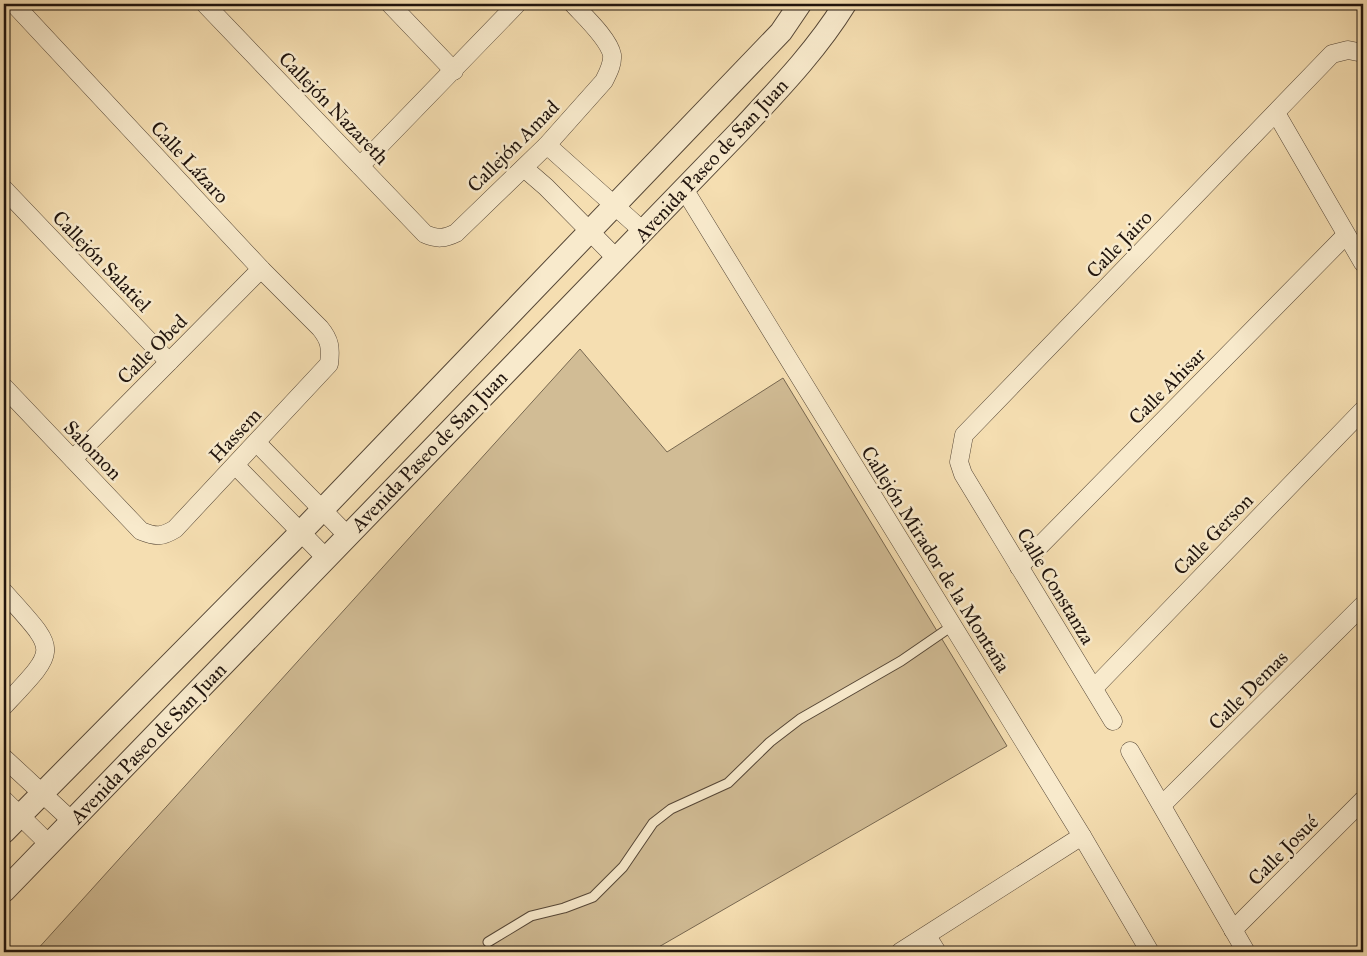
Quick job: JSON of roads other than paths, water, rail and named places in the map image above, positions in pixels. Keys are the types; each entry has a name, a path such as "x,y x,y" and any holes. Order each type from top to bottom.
{"street":[{"name":"Calle Lázaro","path":"14,4 261,268 320,328 328,338 331,350"},
{"name":"Callejón Nazareth","path":"205,4 425,234 435,238"},
{"path":"390,4 454,71"},
{"path":"360,166 517,4"},
{"name":"Callejón Amad","path":"435,238 446,238 456,233 547,145 604,81 610,69 612,55 607,42 574,4"},
{"name":"Avenida Paseo de San Juan","path":"4,832 12,808 42,793 323,510 781,32 800,4"},
{"name":"Avenida Paseo de San Juan","path":"4,892 347,535 644,232 790,77 831,27 846,4"},
{"name":"Calle Jairo","path":"963,474 959,462 964,435 1332,54 1348,50 1363,53"},
{"path":"1276,113 1363,262"},
{"path":"547,145 644,232"},
{"path":"524,168 546,187 617,259"},
{"name":"Callejón Salatiel","path":"4,189 169,362"},
{"name":"Callejón Mirador de la Montaña","path":"684,189 1082,836 1150,952"},
{"name":"Calle Ahisar","path":"1019,567 1346,235"},
{"name":"Calle Obed","path":"72,460 261,268"},
{"name":"Hassem","path":"156,537 165,535 175,529 236,466 329,364 331,350"},
{"name":"Salomon","path":"4,388 142,531 156,537"},
{"name":"Calle Gerson","path":"1094,688 1363,410"},
{"path":"257,443 347,535"},
{"path":"236,466 326,558"},
{"name":"Calle Constanza","path":"963,474 1113,721"},
{"path":"4,592 41,633 46,644 46,655 41,666 4,706"},
{"name":"Calle Demas","path":"1162,805 1363,606"},
{"path":"1130,751 1246,952"},
{"path":"4,758 72,821"},
{"name":"Calle Josué","path":"1233,930 1363,800"},
{"path":"12,808 50,845"},
{"path":"900,952 1082,836"},
{"path":"927,936 937,952"}],"lane":[{"path":"488,942 531,916 564,908 593,897 623,868 653,824 671,809 728,783 770,742 800,719 900,661 952,626"}]}
